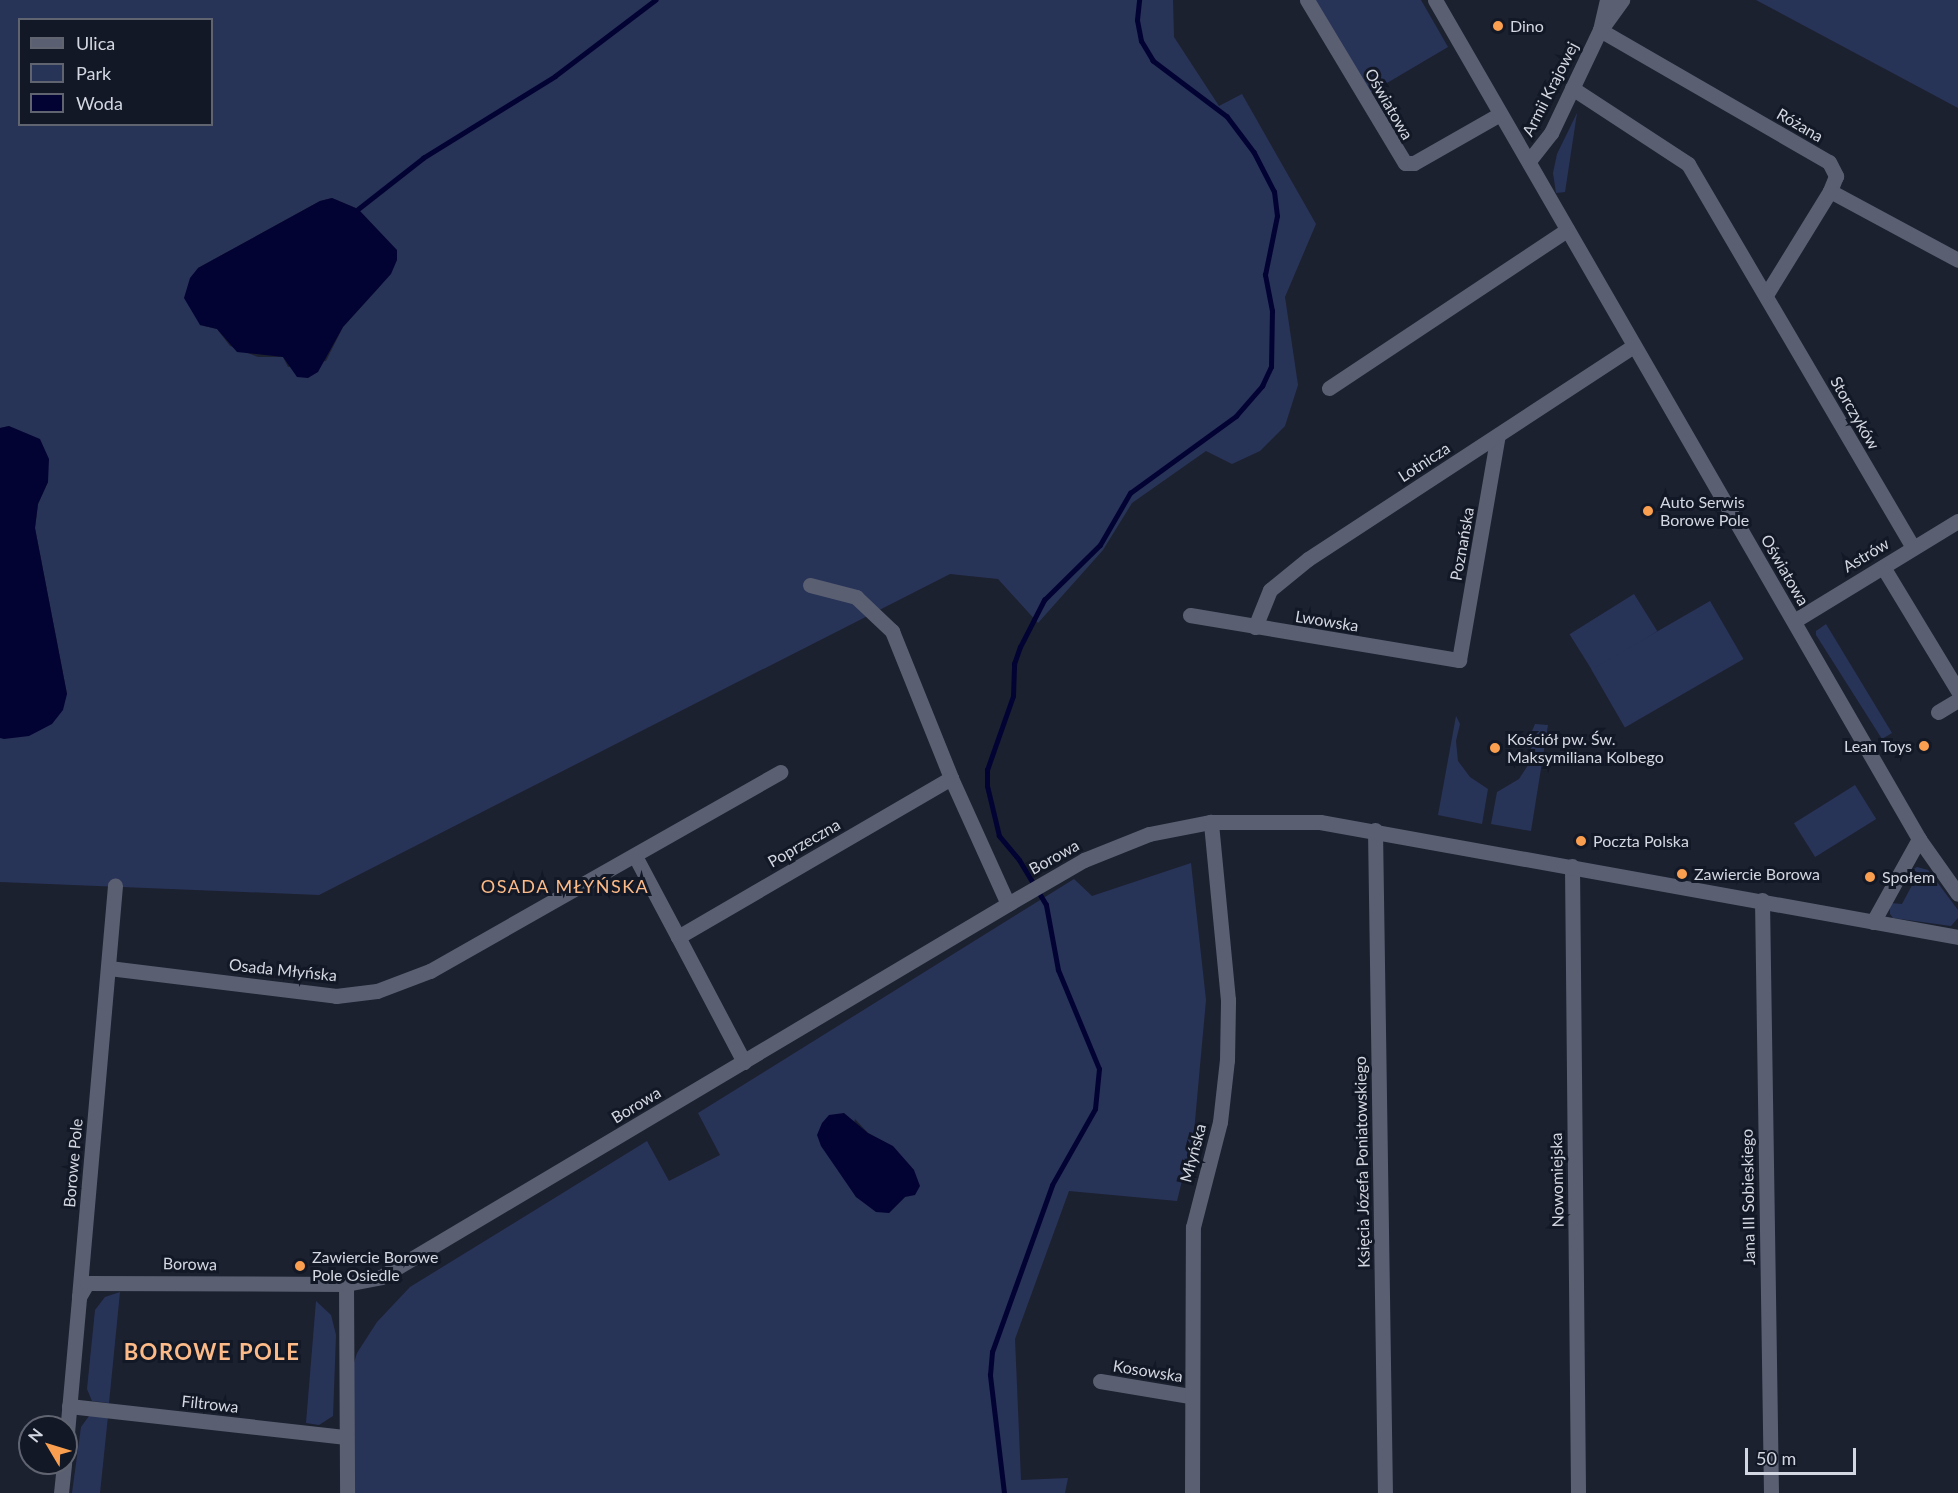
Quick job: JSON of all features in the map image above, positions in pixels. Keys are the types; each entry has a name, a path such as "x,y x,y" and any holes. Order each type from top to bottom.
{"street":[{"name":"Oświatowa","path":"1307,0 1405,163 1414,163 1500,114"},
{"name":"Oświatowa","path":"1435,0 1919,839 1955,884"},
{"name":"Armii Krajowej","path":"1600,30 1607,0"},
{"name":"Armii Krajowej","path":"1529,161 1551,133 1600,30 1622,0"},
{"name":"Różana","path":"1600,30 1829,162 1836,176 1830,191"},
{"name":"Storczyków","path":"1572,88 1688,164 1913,548"},
{"path":"1766,295 1830,191 1958,260"},
{"path":"1329,388 1567,230"},
{"name":"Lotnicza","path":"1255,627 1270,590 1308,559 1634,346"},
{"name":"Poznańska","path":"1459,660 1498,435"},
{"name":"Astrów","path":"1794,621 1958,521"},
{"path":"1883,567 1958,691"},
{"path":"810,585 856,597 892,631 951,778 1008,904"},
{"name":"Lwowska","path":"1190,615 1459,660"},
{"path":"1938,712 1958,700"},
{"name":"Osada Młyńska","path":"109,968 336,996 377,991 430,971 782,772"},
{"name":"Poprzeczna","path":"678,937 951,778"},
{"name":"Borowa","path":"79,1297 84,1285 97,1280 346,1284 370,1281 410,1262 1084,860 1149,834 1211,822 1297,820 1375,830 1958,937"},
{"name":"Młyńska","path":"1192,1493 1190,1396 1193,1227 1220,1122 1227,1060 1228,1000 1211,822"},
{"name":"Księcia Józefa Poniatowskiego","path":"1375,830 1385,1493"},
{"path":"1873,922 1919,839"},
{"path":"635,856 744,1062"},
{"name":"Nowomiejska","path":"1572,866 1578,1493"},
{"name":"Borowe Pole","path":"68,1415 115,886"},
{"name":"Jana III Sobieskiego","path":"1761,900 1771,1493"},
{"path":"346,1284 348,1493"},
{"name":"Kosowska","path":"1100,1382 1190,1396"},
{"name":"Filtrowa","path":"69,1406 346,1437"},
{"path":"61,1493 63,1475"}],"green space":[{"path":"0,0 1173,0 1174,37 1219,106 1242,94 1316,224 1285,297 1298,385 1285,426 1260,451 1232,464 1206,451 1132,503 1103,550 1038,623 998,579 950,574 319,895 0,882 0,738 67,694 35,528 38,504 48,482 9,426 0,428","holes":["332,198 358,209 388,241 382,284 343,327 326,361 288,367 283,357 258,357 230,346 217,329 200,325 198,268 320,201"]},
{"path":"1315,0 1421,0 1448,47 1370,93"},
{"path":"1756,0 1958,0 1958,108"},
{"path":"1577,113 1565,192 1556,193 1553,173 1557,154"},
{"path":"1634,594 1657,631 1593,672 1570,634"},
{"path":"1710,601 1744,659 1625,728 1591,670"},
{"path":"1826,624 1892,733 1882,739 1816,635 1816,631"},
{"path":"1456,716 1460,724 1456,741 1458,761 1470,777 1488,789 1482,824 1438,815"},
{"path":"1535,724 1548,725 1531,831 1491,824 1497,792 1519,779 1532,759 1530,736"},
{"path":"1855,785 1876,819 1815,857 1794,823"},
{"path":"1191,863 1206,1000 1194,1132 1177,1201 1069,1191 1015,1339 1021,1480 1068,1478 1065,1493 353,1493 352,1369 357,1353 377,1322 410,1287 647,1141 669,1181 720,1155 698,1113 1074,879 1092,896","holes":["855,1119 868,1133 893,1147 914,1170 905,1197 889,1213 856,1197 842,1174"]},
{"path":"1917,867 1928,870 1958,910 1958,918 1951,926 1893,918 1890,914 1890,903 1902,904 1918,874 1907,873"},
{"path":"120,1292 109,1403 92,1401 87,1389 95,1310 105,1297"},
{"path":"316,1301 331,1315 336,1335 333,1416 319,1425 306,1423"},
{"path":"89,1416 108,1416 100,1493 72,1493 74,1475 78,1475 81,1427"}],"water":[{"path":"332,198 358,209 397,250 397,260 391,274 343,327 318,372 308,378 297,377 283,357 237,352 217,329 200,325 184,298 190,278 198,268 320,201"},
{"path":"9,426 40,439 49,459 48,482 38,504 35,528 67,694 63,710 52,724 29,736 4,739 0,738 0,428"},
{"path":"844,1113 868,1133 893,1146 914,1170 920,1186 915,1195 905,1197 889,1213 876,1212 856,1197 821,1146 817,1135 822,1123 829,1115"}],"waterway":[{"path":"358,209 423,158 555,76 655,0"},
{"path":"1004,1493 990,1375 992,1352 1052,1185 1095,1109 1099,1069 1058,970 1046,905 1019,860 999,836 987,786 987,770 1013,696 1014,664 1044,600 1100,545 1130,493 1236,416 1262,386 1271,367 1272,311 1265,275 1277,216 1274,192 1254,153 1227,117 1153,61 1141,41 1137,20 1139,0"}],"place":[{"name":"Dino","path":"1498,26"},
{"name":"Auto Serwis Borowe Pole","path":"1648,511"},
{"name":"Lean Toys","path":"1924,746"},
{"name":"Kościół pw. Św. Maksymiliana Kolbego","path":"1495,748"},
{"name":"Poczta Polska","path":"1581,841"},
{"name":"Zawiercie Borowa","path":"1682,874"},
{"name":"Społem","path":"1870,877"},
{"name":"Zawiercie Borowe Pole Osiedle","path":"300,1266"}],"district":[{"name":"OSADA MŁYŃSKA","path":"565,886"},
{"name":"BOROWE POLE","path":"212,1352"}]}
